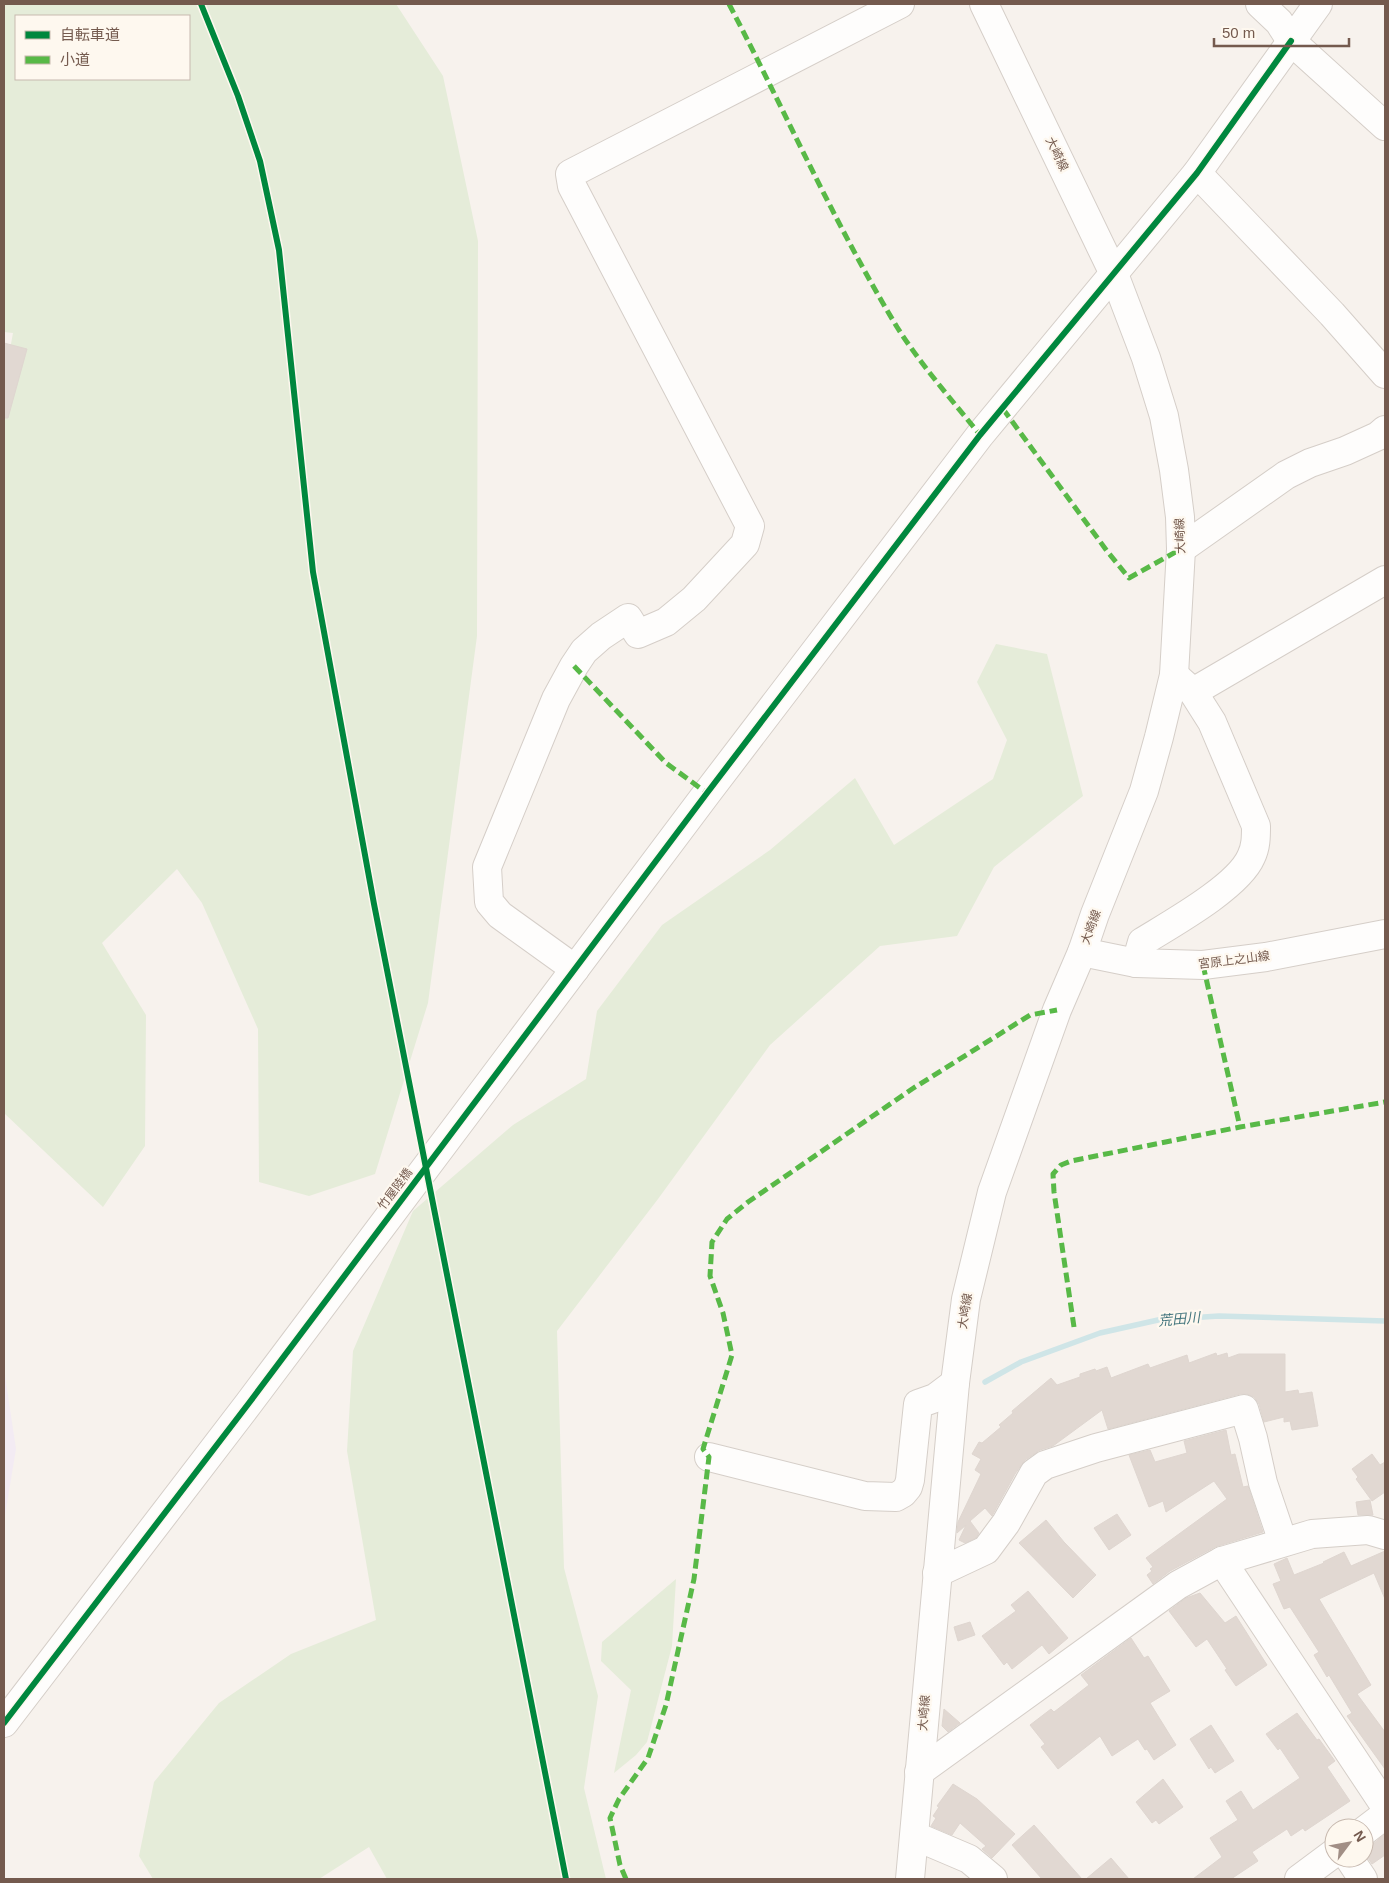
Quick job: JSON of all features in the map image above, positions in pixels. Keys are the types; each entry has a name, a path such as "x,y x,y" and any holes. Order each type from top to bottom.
{"street":[{"path":"575,969 500,915 489,902 487,868 556,699 584,651 601,636 628,618 638,634 666,622 700,593 745,544 750,526 572,186 570,174 900,4"},
{"name":"大崎線","path":"910,1879 954,1383 966,1299 992,1192 1056,1010 1082,952 1098,906 1144,791 1159,737 1184,684 1180,517 1164,416 1146,358 1114,274 984,4"},
{"path":"1260,4 1279,22 1291,41 1385,126"},
{"name":"竹屋陸橋","path":"4,1723 243,1411 706,793 980,435 1197,173 1318,4"},
{"path":"1197,173 1332,314 1385,374"},
{"path":"1181,549 1286,475 1383,440"},
{"path":"1136,963 1142,942 1210,898 1234,879 1251,858 1256,841 1256,826 1212,722 1184,684 1385,580"},
{"name":"宮原上之山線","path":"1082,952 1136,963 1203,965 1266,957 1385,934"},
{"path":"709,1457 865,1496 896,1497 908,1487 910,1480 918,1404 935,1398 954,1383"},
{"path":"937,1573 986,1550 1006,1523 1034,1473 1045,1465 1096,1448 1244,1409 1253,1438 1263,1483 1283,1542"},
{"path":"919,1772 1178,1585 1222,1561 1312,1534 1368,1530 1385,1535"},
{"path":"1222,1561 1385,1806"},
{"path":"1374,1823 1385,1815"},
{"path":"914,1836 969,1858 993,1879"},
{"path":"1299,1879 1324,1860"},
{"path":"1356,1868 1363,1879"}],"shaded area":[{"path":"4,1369 16,1449 4,1521"}],"green space":[{"path":"4,4 396,4 443,76 478,241 477,636 428,1003 375,1174 309,1196 259,1182 258,1029 202,903 177,869 102,943 146,1015 145,1146 103,1207 4,1113 4,382 13,333 4,332"},
{"path":"996,644 1047,654 1083,796 994,867 957,936 880,946 770,1045 658,1199 557,1331 564,1568 598,1696 584,1788 606,1879 387,1879 369,1847 319,1879 153,1879 139,1856 154,1782 219,1703 291,1654 376,1620 347,1451 353,1351 413,1211 513,1125 586,1079 597,1011 662,925 770,850 855,778 894,845 993,779 1007,740 977,682"},
{"path":"676,1579 672,1646 647,1742 636,1755 614,1773 631,1690 601,1661 602,1642"}],"building":[{"path":"4,343 27,349 8,418 4,418"},
{"path":"1216,1353 1217,1356 1227,1353 1228,1358 1239,1354 1285,1354 1285,1392 1298,1390 1299,1394 1312,1392 1318,1426 1292,1430 1290,1421 1284,1422 1284,1417 1264,1422 1259,1404 1254,1397 1247,1394 1240,1394 1108,1429 1102,1410 1053,1446 1040,1450 1025,1460 1015,1474 992,1516 985,1508 970,1521 979,1533 976,1538 965,1543 959,1540 966,1525 957,1533 958,1522 981,1474 975,1470 981,1459 972,1454 979,1442 982,1443 1001,1427 999,1425 1013,1413 1012,1411 1051,1378 1057,1385 1080,1377 1080,1374 1107,1367 1111,1378 1148,1364 1150,1368 1187,1355 1189,1363"},
{"path":"1226,1430 1231,1455 1235,1454 1243,1487 1248,1486 1263,1532 1215,1547 1170,1571 1153,1584 1147,1575 1152,1571 1150,1569 1153,1567 1146,1558 1227,1499 1214,1481 1166,1512 1163,1501 1149,1507 1129,1455 1150,1450 1155,1462 1187,1453 1184,1441"},
{"path":"1372,1454 1380,1465 1385,1462 1385,1492 1372,1501 1356,1479 1358,1477 1352,1469"},
{"path":"1370,1500 1373,1515 1358,1515 1356,1502"},
{"path":"1117,1514 1131,1535 1109,1550 1094,1528"},
{"path":"1046,1520 1096,1575 1073,1598 1019,1543"},
{"path":"1385,1551 1385,1599 1374,1573 1319,1599 1371,1685 1357,1694 1385,1732 1385,1769 1347,1716 1352,1713 1329,1675 1327,1677 1314,1655 1319,1652 1290,1607 1284,1609 1273,1584 1281,1581 1274,1564 1287,1558 1294,1575 1324,1563 1344,1552 1351,1566"},
{"path":"1028,1591 1068,1638 1049,1654 1042,1645 1012,1669 1007,1662 1004,1665 982,1636 1016,1611 1011,1605"},
{"path":"1200,1593 1225,1623 1236,1616 1267,1665 1236,1686 1207,1639 1196,1647 1169,1611 1186,1598"},
{"path":"970,1622 975,1635 958,1641 954,1627"},
{"path":"1131,1638 1144,1658 1148,1656 1170,1691 1150,1703 1176,1745 1154,1760 1138,1739 1112,1756 1100,1736 1058,1769 1041,1747 1045,1744 1030,1725 1051,1709 1054,1712 1089,1685 1081,1675"},
{"path":"944,1709 960,1723 948,1732 942,1726"},
{"path":"1297,1713 1335,1761 1327,1767 1350,1801 1305,1831 1303,1828 1291,1836 1287,1829 1252,1852 1258,1861 1231,1879 1193,1879 1222,1857 1210,1838 1238,1820 1226,1801 1241,1791 1253,1810 1300,1778 1280,1748 1278,1750 1266,1734"},
{"path":"1211,1725 1234,1761 1215,1773 1211,1767 1209,1769 1190,1739"},
{"path":"1163,1779 1183,1807 1159,1824 1156,1820 1152,1823 1136,1802"},
{"path":"953,1784 977,1799 1015,1834 992,1858 982,1849 986,1846 960,1823 952,1835 931,1826 936,1818 933,1816 939,1807 937,1806"},
{"path":"1034,1825 1082,1879 1042,1879 1012,1845"},
{"path":"1385,1834 1385,1855 1374,1863 1374,1843"},
{"path":"1111,1858 1129,1879 1086,1879"}],"waterway":[{"name":"荒田川","path":"985,1382 1021,1362 1100,1333 1158,1320 1219,1316 1385,1321"}],"marked path":[{"path":"729,4 874,288 916,355 980,435"},
{"path":"1003,409 1129,578 1181,549"},
{"path":"574,666 666,763 707,793"},
{"path":"1203,965 1240,1127"},
{"path":"626,1879 620,1865 610,1818 619,1799 648,1758 666,1705 694,1579 709,1457 703,1449 732,1355 723,1313 710,1276 712,1242 727,1219 748,1202 912,1089 1030,1015 1057,1010"},
{"path":"1074,1327 1054,1192 1053,1174 1061,1165 1071,1161 1240,1127 1385,1102"}],"cycle path":[{"path":"201,4 238,96 260,161 279,250 313,572 374,904 566,1879"},
{"path":"4,1723 249,1403 707,793 980,435 1197,173 1291,41"}]}
